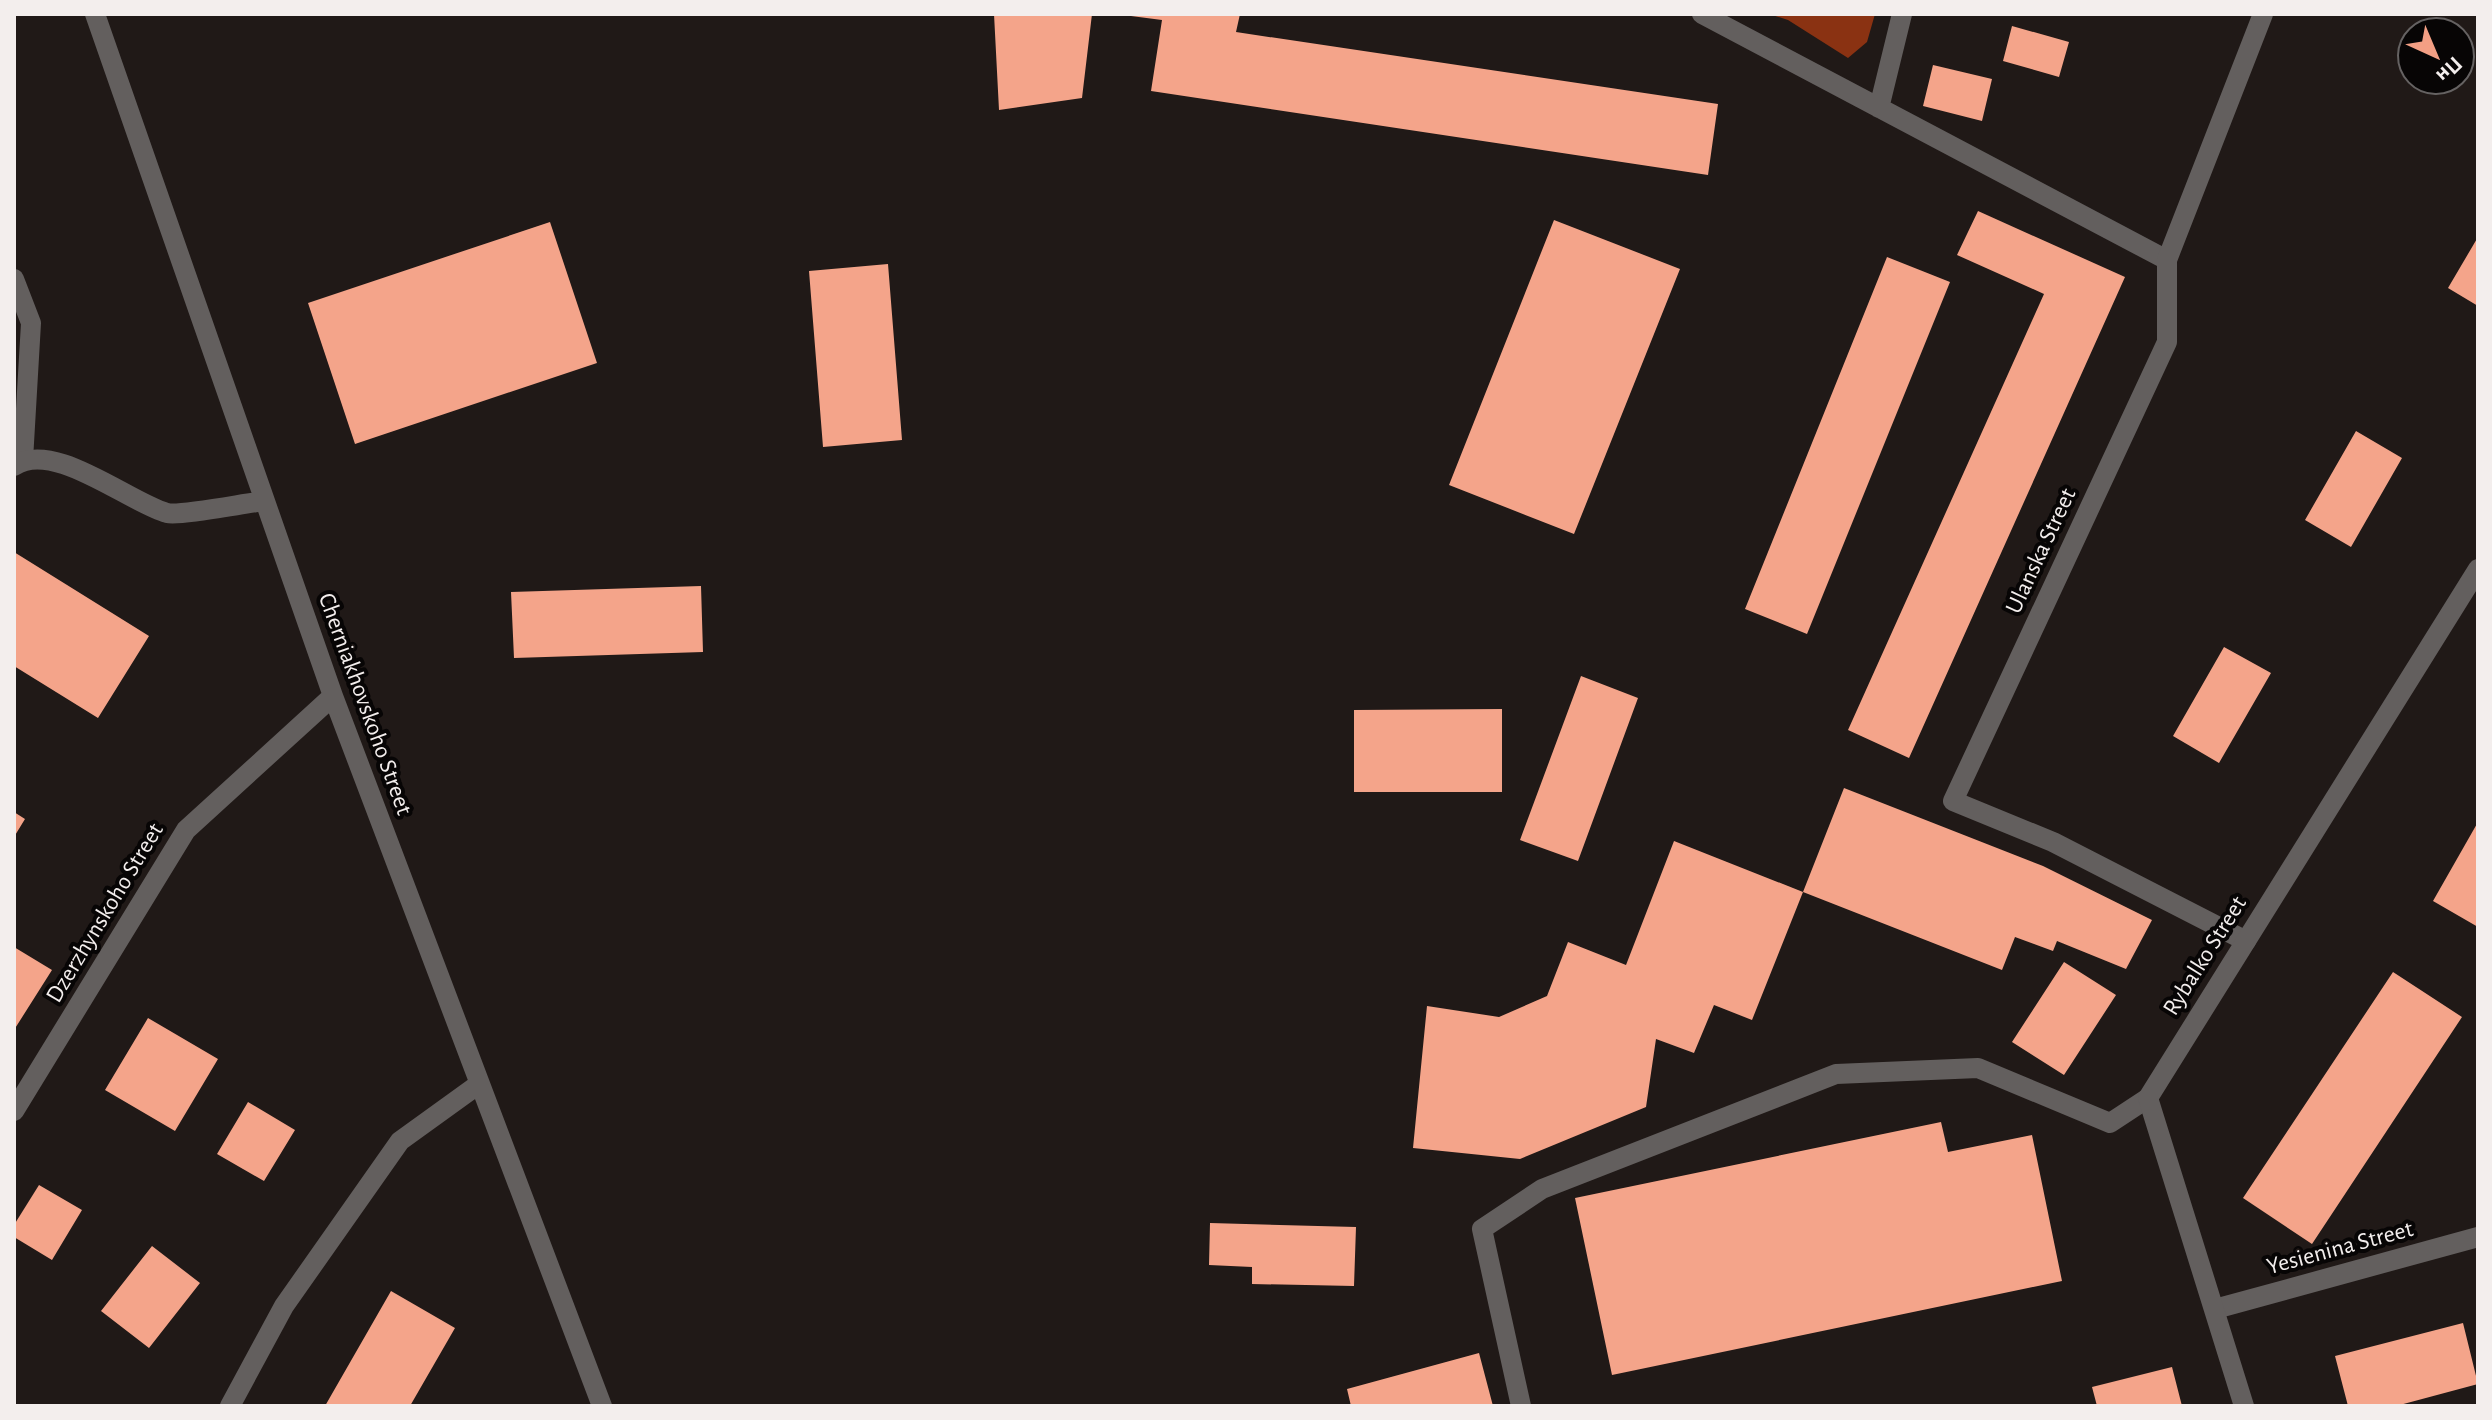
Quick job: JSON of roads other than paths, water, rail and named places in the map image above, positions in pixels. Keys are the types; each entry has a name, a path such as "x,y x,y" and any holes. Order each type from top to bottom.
{"street":[{"name":"Cherniakhovskoho Street","path":"95,14 333,696 602,1406"},
{"path":"1702,14 2167,260"},
{"path":"1879,108 1902,14"},
{"name":"Ulanska Street","path":"2246,941 2053,842 1953,801 2167,342 2167,260 2263,14"},
{"path":"14,279 31,323 18,463 61,463 169,513 265,501"},
{"name":"Rybalko Street","path":"2148,1098 2478,569"},
{"name":"Dzerzhynskoho Street","path":"14,1111 186,830 333,696"},
{"path":"1521,1406 1482,1229 1542,1189 1836,1074 1978,1068 2110,1123 2148,1098 2244,1406"},
{"path":"230,1406 284,1306 400,1141 479,1084"},
{"name":"Yesienina Street","path":"2215,1309 2478,1237"}]}
